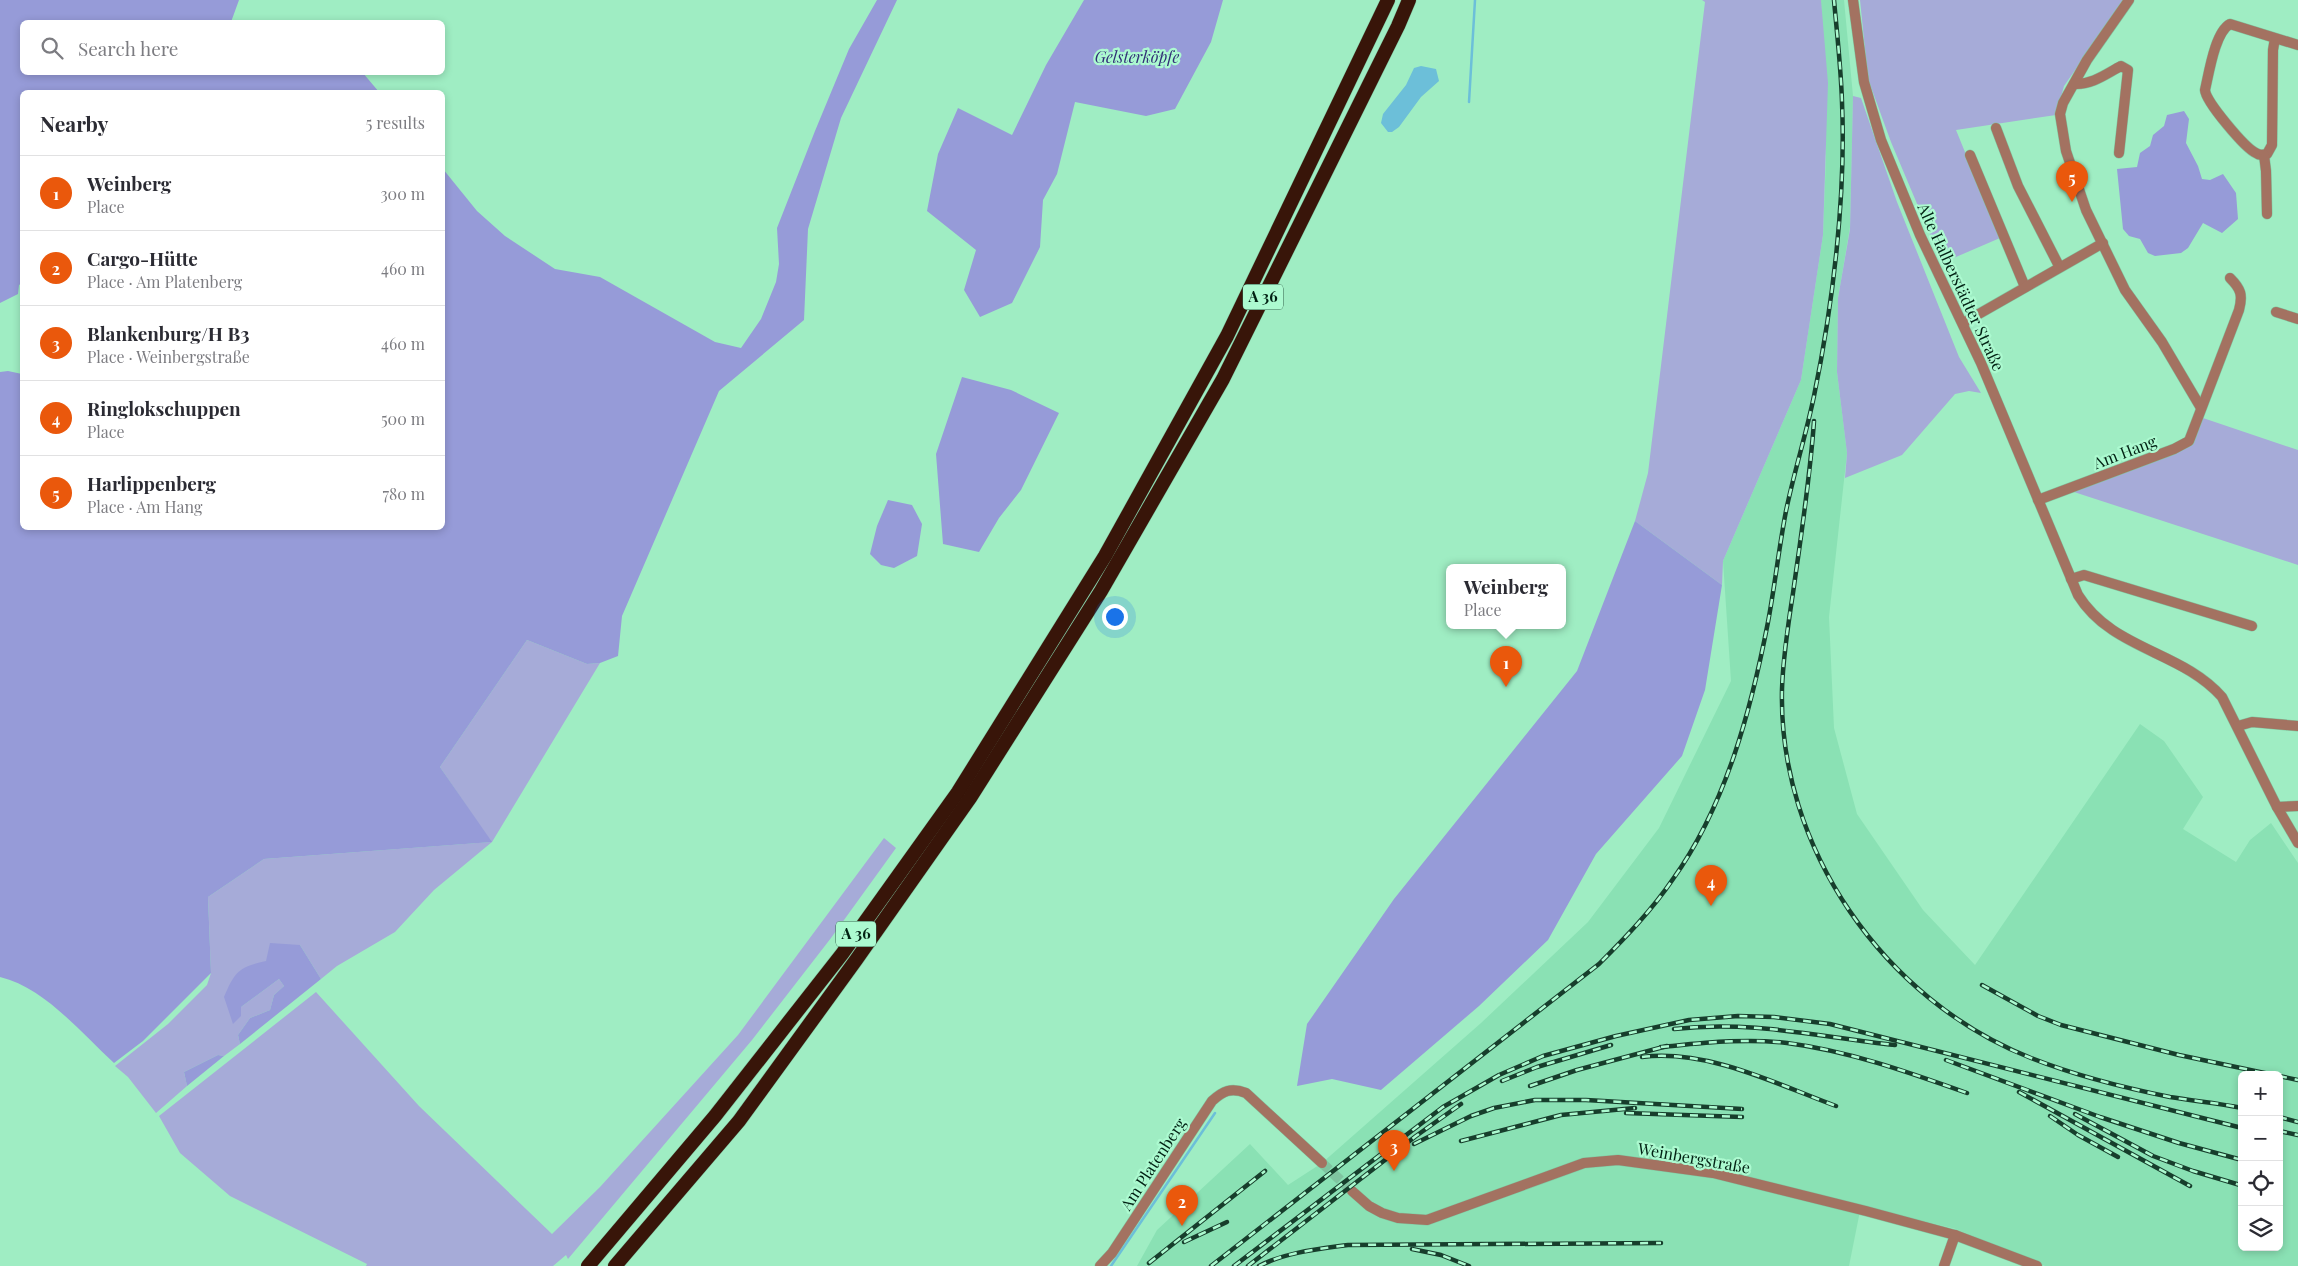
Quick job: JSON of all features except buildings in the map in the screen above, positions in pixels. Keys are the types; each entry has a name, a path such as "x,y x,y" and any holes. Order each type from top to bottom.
{"highway":[{"name":"A 36","path":"588,1266 714,1116 842,954 958,792 1105,556 1227,336 1388,0"},
{"name":"A 36","path":"615,1266 739,1121 856,960 970,798 1102,592 1223,379 1398,26 1409,0"}],"street":[{"name":"Alte Halberstädter Straße","path":"1853,0 1864,82 1878,134 1912,218 1963,323 2070,579 2085,606 2116,634 2199,676 2212,685 2222,697 2238,726 2277,807 2298,843"},
{"path":"2129,0 2088,60 2067,95 2060,114 2066,152 2086,210 2125,290 2162,342 2201,408"},
{"path":"2264,155 2250,150 2208,100 2205,90 2218,38 2223,28 2230,24 2298,45"},
{"path":"2264,155 2270,150 2272,145 2273,50 2275,38"},
{"path":"2074,84 2086,84 2103,77 2121,66 2128,70 2119,153"},
{"path":"1996,128 2018,186 2059,266"},
{"path":"1970,155 2025,287"},
{"path":"2264,155 2267,214"},
{"path":"1963,323 2059,266 2103,243"},
{"name":"Am Hang","path":"2038,500 2185,444 2189,440 2242,301 2239,287 2230,278"},
{"path":"2276,312 2298,319"},
{"path":"2070,579 2084,576 2252,626"},
{"path":"2238,726 2252,722 2298,726"},
{"path":"2277,807 2298,806"},
{"name":"Am Platenberg","path":"1100,1266 1112,1253 1212,1101 1228,1090 1238,1090 1257,1102 1322,1163"},
{"name":"Weinbergstraße","path":"1352,1191 1369,1206 1382,1213 1398,1218 1426,1220 1584,1163 1618,1160 1712,1173 1955,1235 2037,1266"},
{"path":"1944,1266 1955,1235"}],"shaded area":[{"path":"1702,0 1821,0 1828,83 1823,235 1801,380 1723,561 1722,585 1635,521 1648,473 1705,2"},
{"path":"1821,0 1844,0 1853,96 1850,227 1838,298 1837,372 1847,453 1829,617 1834,728 1857,814 1923,910 1975,965 2140,724 2164,741 2203,797 2183,829 2236,862 2250,840 2271,823 2298,863 2298,1266 2045,1266 1956,1229 1861,1206 1849,1266 1137,1266 1157,1230 1250,1144 1288,1185 1322,1163 1481,1023 1588,922 1659,828 1731,681 1723,561 1801,380 1823,235 1826,157"},
{"path":"1860,0 2124,0 2064,86 2056,115 1956,130 2000,238 1942,263 1891,142 1868,79"},
{"path":"1421,66 1436,69 1439,81 1421,97 1399,127 1392,132 1388,132 1381,123 1383,114 1406,85 1414,68"},
{"path":"1853,96 1861,98 1897,202 1959,357 1981,393 1969,391 1955,394 1902,455 1845,478 1847,453 1837,372 1838,298 1850,229"},
{"path":"2203,418 2298,450 2298,565 2074,492 2174,453"},
{"path":"527,640 587,664 600,663 492,842 434,890 395,932 337,966 321,979 300,945 266,961 241,1007 279,979 284,986 274,995 270,1010 250,1018 238,1035 240,1044 224,1056 218,1055 184,1072 187,1086 156,1113 128,1077 115,1066 168,1024 207,985 211,973 208,897 264,859 491,842 440,767"},
{"path":"884,838 896,848 831,938 752,1040 568,1259 566,1255 553,1266 366,1266 367,1264 230,1196 180,1153 159,1116 316,992 419,1106 552,1234 600,1187 738,1035"}],"green space":[{"path":"0,0 239,0 232,20 20,20 20,75 365,75 377,90 20,90 20,284 18,294 0,303"},
{"path":"877,0 897,0 841,118 808,229 804,320 719,391 622,616 618,656 600,663 587,664 527,640 440,767 492,842 264,859 208,897 211,973 143,1041 114,1063 47,1001 32,991 0,977 0,372 8,371 20,374 20,530 445,530 445,171 477,211 505,236 555,269 600,277 715,342 741,348 761,319 776,282 779,264 777,228 849,49"},
{"name":"Gelsterköpfe","path":"1084,0 1223,0 1211,42 1175,109 1146,116 1075,102 1057,174 1043,200 1040,247 1012,303 980,317 964,290 976,250 927,211 938,154 958,108 1012,135 1046,65"},
{"path":"2184,111 2189,119 2186,143 2198,166 2202,179 2210,180 2223,174 2236,193 2238,219 2222,233 2203,223 2188,248 2181,253 2155,256 2148,253 2140,239 2129,236 2123,229 2117,169 2137,167 2140,153 2150,146 2153,135 2164,126 2167,115"},
{"path":"962,377 1011,390 1059,413 1021,490 999,518 979,552 943,544 936,454"},
{"path":"888,500 912,505 922,524 917,556 894,568 881,565 870,554 877,526"},
{"path":"1635,521 1722,585 1705,690 1682,756 1596,854 1548,940 1479,1006 1381,1090 1332,1079 1297,1086 1307,1024 1394,899 1577,671"},
{"path":"270,943 300,945 321,979 240,1044 238,1035 250,1018 270,1010 274,995 284,986 279,979 241,1007 241,1016 233,1024 224,997 231,981 239,971 266,961"},
{"path":"218,1055 224,1056 187,1086 184,1072"}],"waterway":[{"path":"1469,102 1475,0"},
{"path":"1111,1266 1215,1113"}],"tunnel":[{"path":"1322,1163 1352,1191"}],"railway":[{"path":"1211,1266 1599,964 1656,902 1692,850 1708,820 1734,756 1753,689 1768,622 1786,511 1811,411 1827,324 1837,250 1843,138 1840,64 1834,0"},
{"path":"1814,421 1808,486 1783,665 1782,689 1786,748 1799,806 1820,860 1850,911 1887,958 1930,998 1978,1032 2031,1058 2082,1075 2170,1097 2238,1107"},
{"path":"1982,985 2038,1016 2061,1025 2179,1055 2255,1071"},
{"path":"1234,1266 1443,1107 1499,1075 1543,1056 1616,1036 1689,1020 1738,1016 1774,1017 1830,1024 2238,1127"},
{"path":"1674,1029 1703,1027 1758,1028 1895,1045"},
{"path":"1661,1047 1740,1041 1787,1043 1856,1057 1967,1093"},
{"path":"1502,1081 1537,1067 1611,1045"},
{"path":"1530,1086 1577,1070 1667,1046"},
{"path":"1642,1057 1667,1056 1717,1063 1766,1079 1836,1106"},
{"path":"1946,1060 2100,1117 2179,1143 2238,1159"},
{"path":"2283,1077 2298,1080"},
{"path":"2019,1092 2190,1186"},
{"path":"1414,1144 1471,1116 1494,1108 1535,1100 1586,1100 1742,1109"},
{"path":"1248,1266 1416,1136 1461,1104"},
{"path":"1461,1141 1561,1115 1635,1108"},
{"path":"1626,1113 1742,1117"},
{"path":"2075,1114 2153,1156 2193,1171 2238,1184"},
{"path":"2050,1116 2078,1135 2118,1157"},
{"path":"2283,1118 2298,1122"},
{"path":"2283,1132 2298,1135"},
{"path":"1149,1263 1265,1171"},
{"path":"1184,1242 1227,1222"},
{"path":"1259,1266 1291,1254 1348,1245 1661,1243"},
{"path":"1412,1249 1441,1255 1469,1266"}],"place":[{"name":"Harlippenberg","path":"2072,202"},
{"name":"Weinberg","path":"1506,687"},
{"name":"Ringlokschuppen","path":"1711,906"},
{"name":"Blankenburg/H B3","path":"1394,1171"},
{"name":"Cargo-Hütte","path":"1182,1226"}]}
